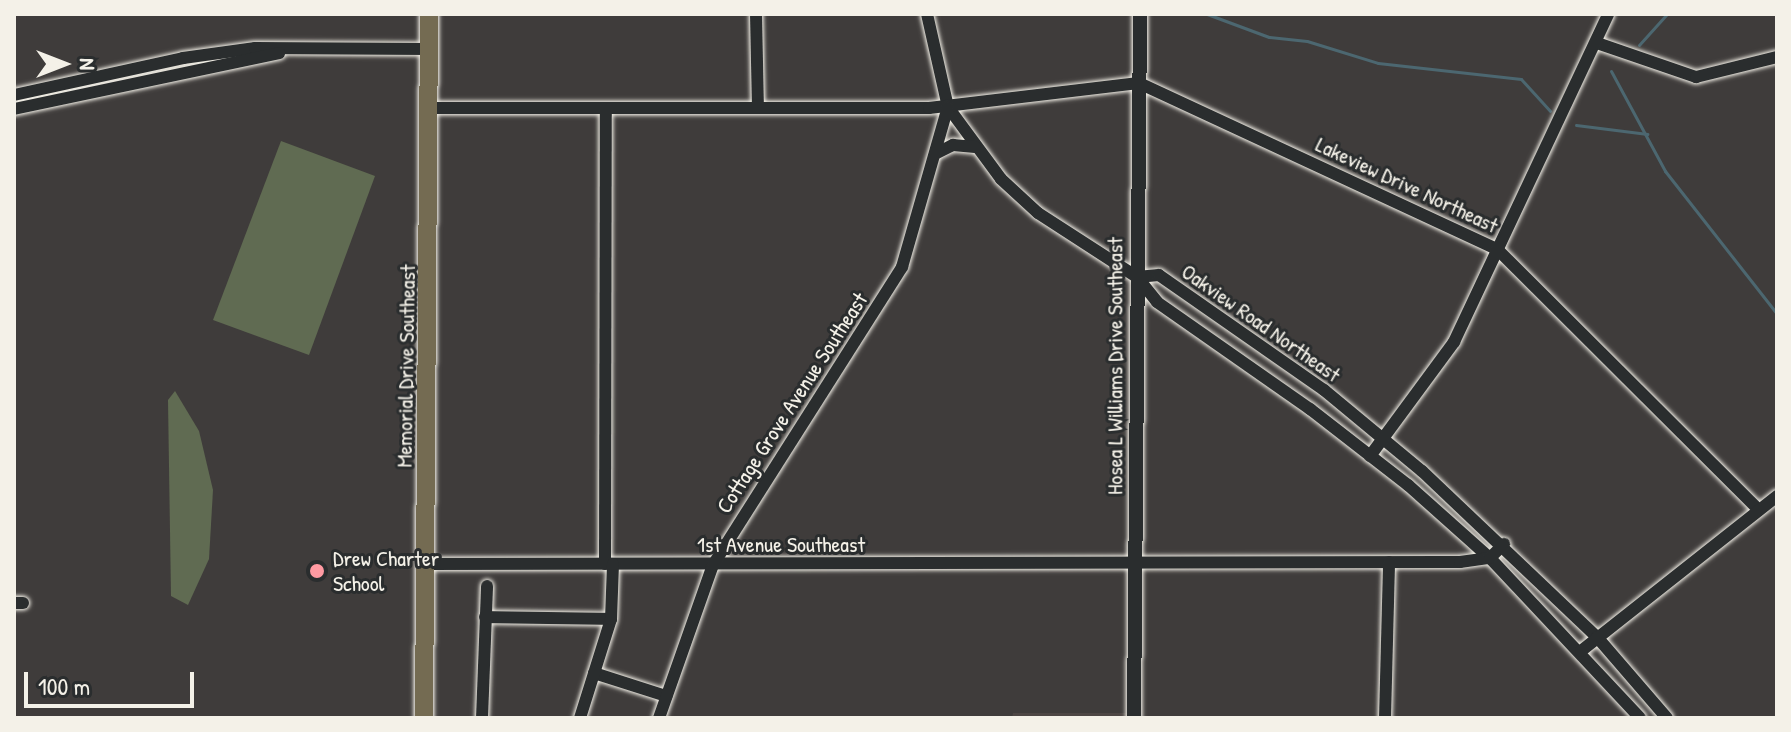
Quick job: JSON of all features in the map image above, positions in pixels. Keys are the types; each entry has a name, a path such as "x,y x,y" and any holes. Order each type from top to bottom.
{"main road":[{"name":"Memorial Drive Southeast","path":"424,718 429,14"}],"street":[{"path":"756,14 758,106"},
{"path":"927,14 948,107 975,147 1038,213 1137,277"},
{"name":"Hosea L Williams Drive Southeast","path":"1134,718 1140,14"},
{"path":"1370,456 1454,342 1608,14"},
{"path":"1597,43 1696,77 1777,57"},
{"path":"14,95 183,58 255,48 282,52 429,49"},
{"path":"14,109 282,52"},
{"path":"428,108 948,107 1139,83"},
{"name":"Lakeview Drive Northeast","path":"1139,83 1498,250 1759,510"},
{"name":"Cottage Grove Avenue Southeast","path":"659,718 713,565 902,267 948,107"},
{"path":"580,718 611,619 606,109"},
{"path":"937,153 953,145 975,147"},
{"name":"Oakview Road Northeast","path":"1137,277 1158,274 1324,390 1383,439 1504,544 1597,637 1667,718"},
{"name":"Oakview Road Northeast","path":"1137,277 1157,302 1370,456 1490,558 1581,651 1640,718"},
{"path":"1581,651 1777,496"},
{"path":"1490,558 1504,544"},
{"name":"1st Avenue Southeast","path":"426,564 1460,562 1490,558"},
{"path":"1385,718 1389,562"},
{"path":"482,718 487,586"},
{"path":"485,617 611,619"},
{"path":"594,673 666,696"}],"shaded area":[{"path":"1013,713 1135,713 1135,718 1012,718"}],"green space":[{"path":"281,141 375,176 309,355 213,320"},
{"path":"175,391 199,431 213,490 209,559 188,605 171,596 168,400"}],"waterway":[{"path":"1207,14 1269,37 1307,41 1378,63 1521,79 1550,111"},
{"path":"1639,45 1667,14"},
{"path":"1611,71 1665,171 1777,314"},
{"path":"1576,125 1647,134"}],"place":[{"name":"Drew Charter School","path":"317,571"}]}
